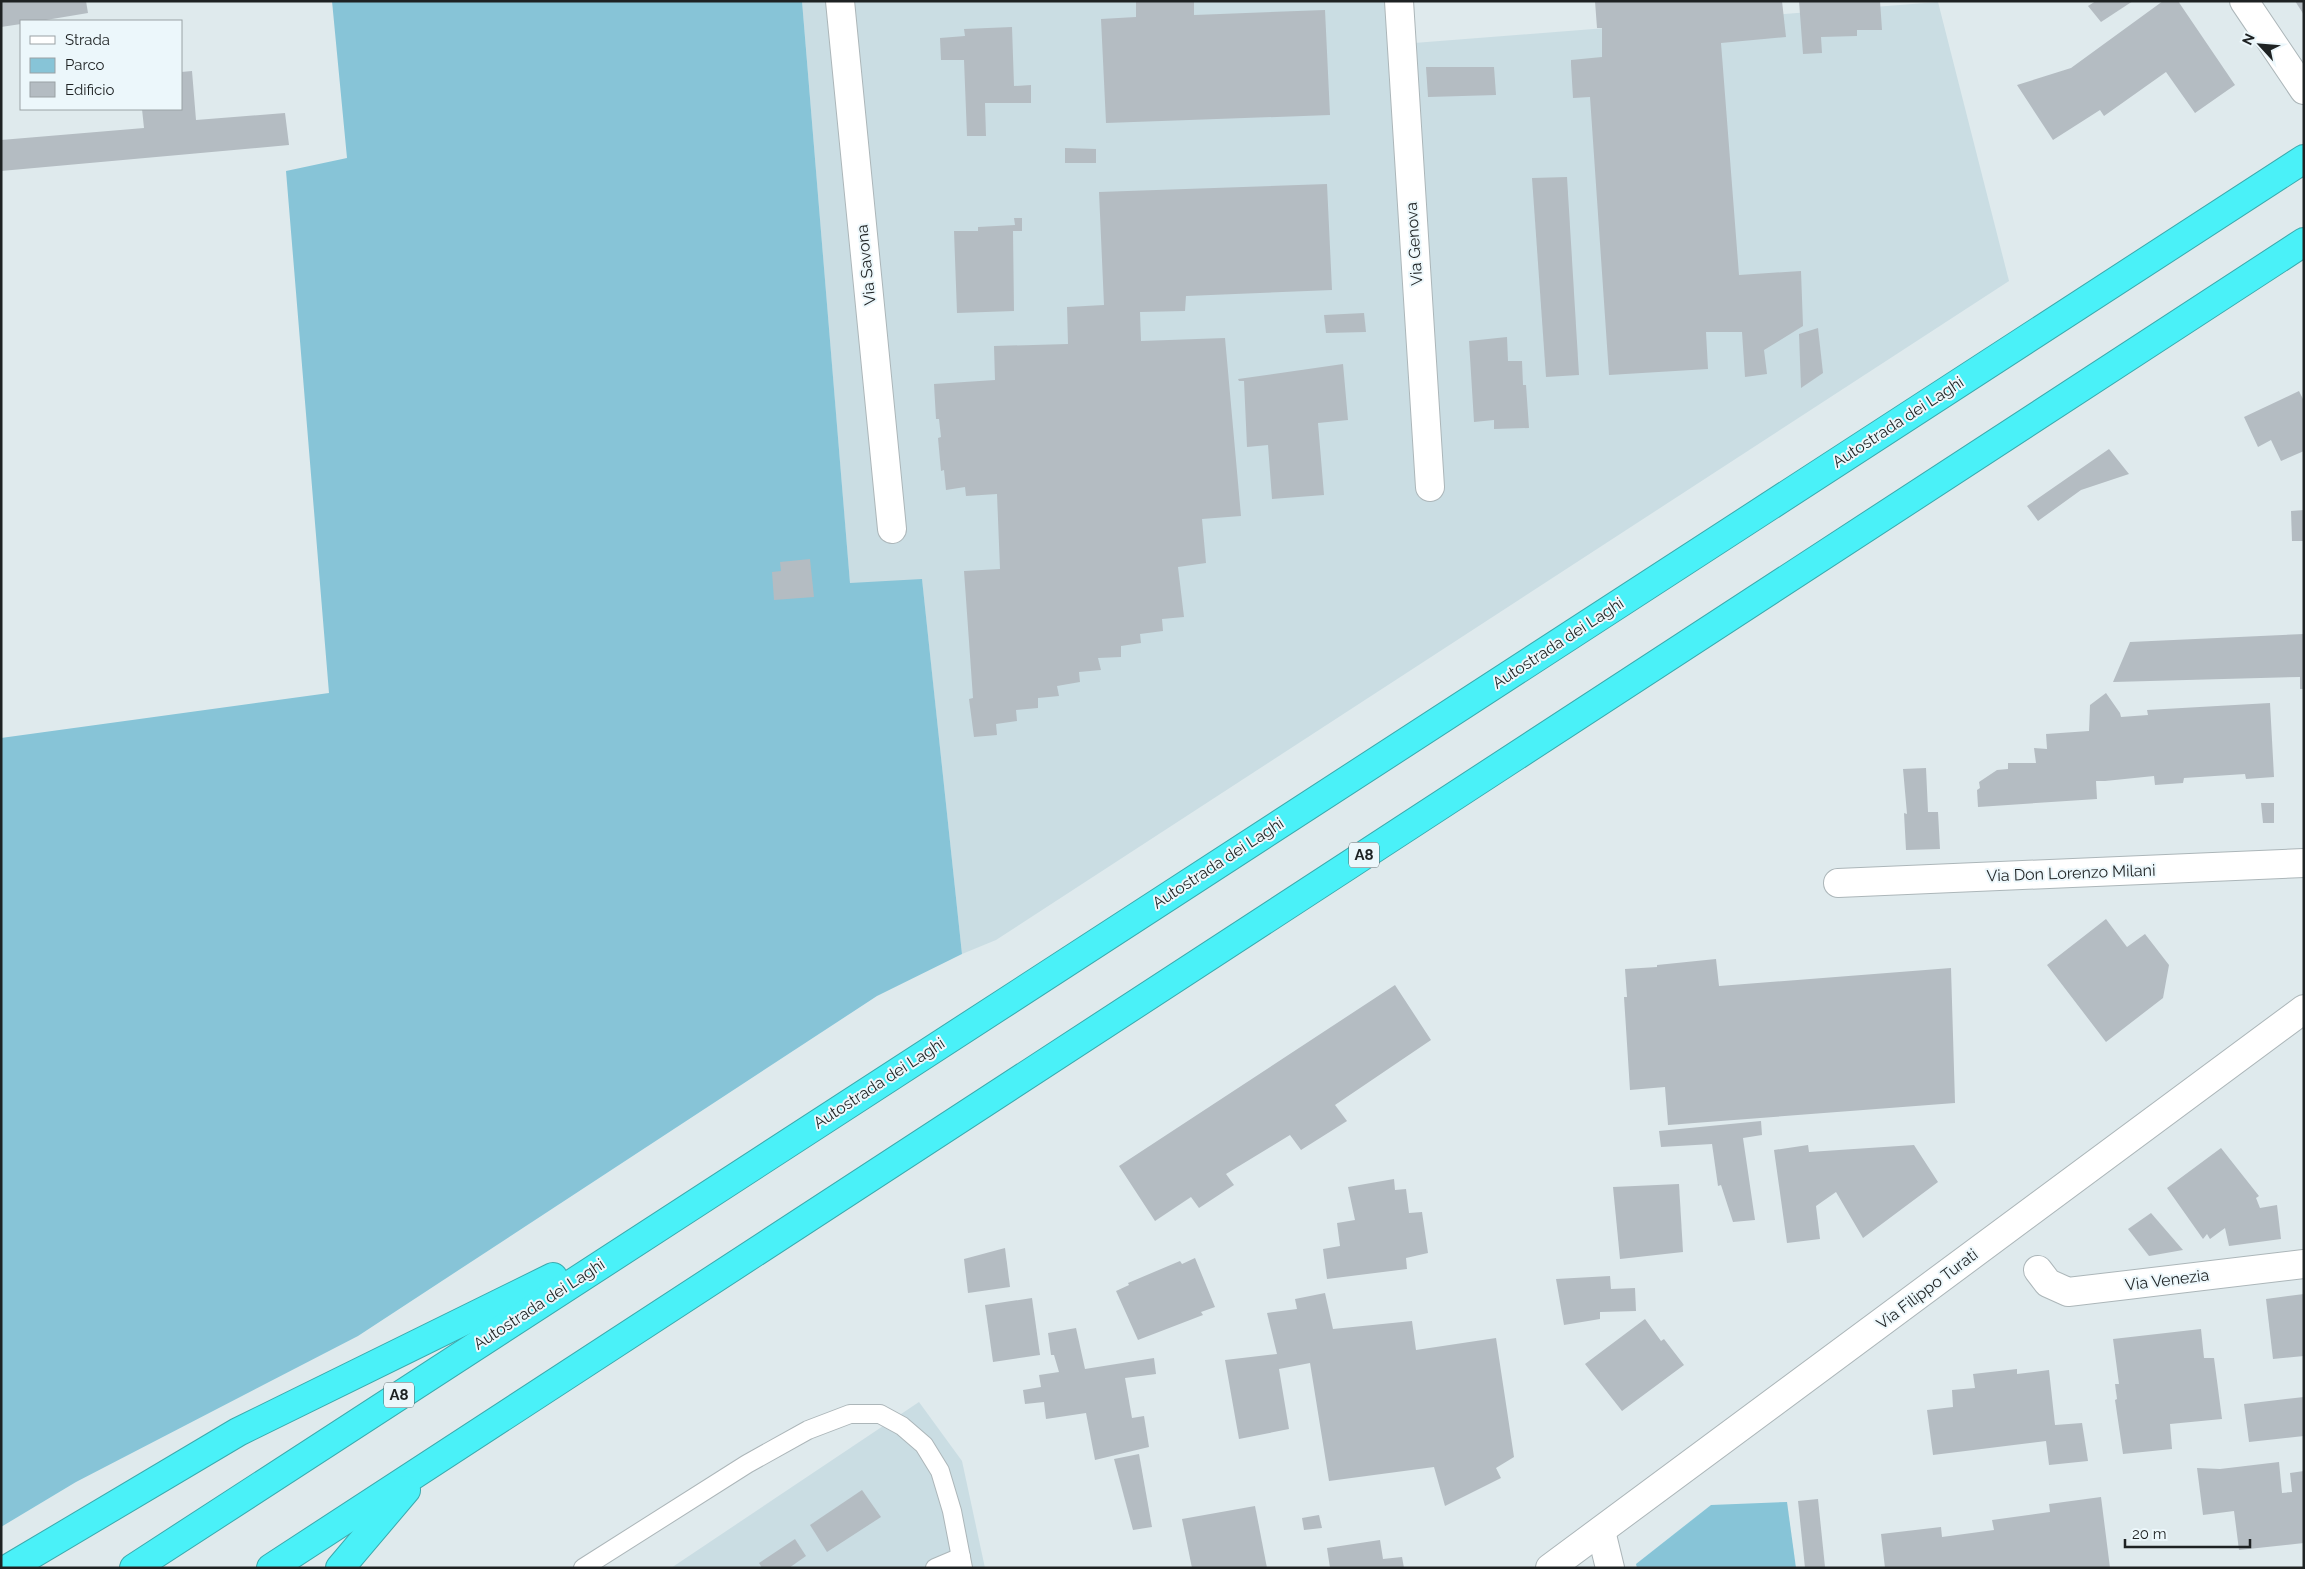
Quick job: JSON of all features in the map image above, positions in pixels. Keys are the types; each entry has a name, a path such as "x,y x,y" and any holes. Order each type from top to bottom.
{"highway":[{"name":"Autostrada dei Laghi","path":"134,1568 664,1222 2304,159"},
{"name":"A8","path":"271,1568 2304,242"},
{"path":"9,1568 238,1432 664,1222"},
{"path":"340,1568 425,1468"}],"street":[{"name":"Via Savona","path":"840,1 892,529"},
{"name":"Via Genova","path":"1399,1 1430,487"},
{"path":"2244,1 2304,90"},
{"name":"Via Don Lorenzo Milani","path":"1838,883 2304,863"},
{"name":"Via Filippo Turati","path":"1550,1568 2304,1009"},
{"name":"Via Venezia","path":"2038,1270 2048,1283 2068,1292 2304,1264"},
{"path":"1601,1530 1610,1568"}],"lane":[{"path":"583,1568 747,1464 808,1430 850,1414 880,1414 902,1426 924,1445 940,1471 952,1511 962,1562 935,1568"}],"shaded area":[{"path":"802,1 1411,1 1414,43 1938,2 2009,281 996,940 962,954 922,580 850,584"},
{"path":"919,1402 962,1461 985,1568 671,1568"}],"green space":[{"path":"332,1 802,1 850,583 922,579 962,954 877,996 358,1336 76,1482 1,1527 1,738 329,693 286,171 347,158"},
{"path":"1787,1502 1796,1568 1637,1568 1636,1564 1711,1505"}],"building":[{"path":"1,1 86,1 88,13 46,20 20,20 20,24 1,27"},
{"path":"1136,1 1194,1 1194,15 1325,10 1330,115 1106,123 1101,19 1136,17"},
{"path":"1595,1 1782,1 1786,37 1721,43 1739,275 1801,271 1803,326 1764,350 1767,374 1745,377 1742,332 1706,332 1708,369 1609,375 1590,97 1573,98 1571,64 1571,60 1602,57 1602,28 1597,28"},
{"path":"1799,1 1880,1 1882,30 1857,30 1857,36 1821,37 1822,53 1803,54"},
{"path":"2096,1 2133,1 2101,22 2088,6"},
{"path":"2163,1 2178,1 2235,85 2195,113 2166,72 2104,116 2100,110 2053,140 2017,85 2071,68"},
{"path":"2295,1 2304,1 2304,15"},
{"path":"1012,27 1014,86 1031,85 1031,103 985,103 986,136 967,136 964,60 941,60 940,38 965,36 964,29"},
{"path":"1426,67 1494,67 1496,95 1428,97"},
{"path":"192,71 196,120 285,113 289,145 1,171 1,140 144,128 142,110 182,110 182,72"},
{"path":"1065,148 1096,149 1096,163 1065,163"},
{"path":"1567,177 1579,375 1546,377 1532,178"},
{"path":"1327,184 1332,290 1186,296 1185,311 1140,312 1141,341 1225,338 1241,516 1202,519 1206,563 1178,567 1184,617 1162,619 1163,631 1140,634 1141,643 1121,646 1121,657 1098,658 1101,670 1079,672 1080,682 1057,686 1059,696 1038,698 1038,708 1016,710 1017,721 996,724 997,735 974,737 969,699 973,698 964,571 1000,569 997,494 966,496 965,487 946,490 944,470 941,471 938,438 941,437 939,419 936,419 934,384 995,380 994,346 1068,344 1067,307 1104,305 1099,192"},
{"path":"1014,218 1022,218 1022,231 1013,231 1014,311 957,313 954,231 978,231 978,227 1015,225"},
{"path":"1364,313 1366,332 1326,333 1324,315"},
{"path":"1818,328 1823,373 1801,388 1799,334"},
{"path":"1507,337 1508,361 1522,361 1529,428 1494,429 1494,420 1474,422 1469,341"},
{"path":"1343,364 1348,420 1318,423 1324,495 1272,499 1268,445 1247,447 1244,381 1239,381 1238,379"},
{"path":"2299,391 2304,401 2304,451 2281,461 2271,440 2258,447 2244,417"},
{"path":"2109,449 2129,474 2081,490 2038,521 2027,506"},
{"path":"2304,510 2304,541 2292,541 2291,511"},
{"path":"810,559 814,597 774,600 772,572 781,571 780,562"},
{"path":"2304,634 2304,689 2300,689 2300,677 2113,682 2130,642"},
{"path":"2106,693 2121,717 2148,715 2147,710 2270,703 2274,777 2246,779 2245,774 2184,778 2183,783 2155,785 2154,776 2096,781 2097,799 1978,807 1977,790 1980,788 1979,782 1997,770 2008,769 2008,763 2036,763 2034,748 2047,749 2046,734 2089,731 2090,705"},
{"path":"1926,768 1928,812 1938,812 1940,849 1906,850 1904,813 1907,814 1903,769"},
{"path":"2261,803 2274,803 2274,823 2263,823"},
{"path":"2106,919 2127,947 2145,934 2169,965 2163,998 2106,1042 2047,965"},
{"path":"1716,959 1719,986 1951,968 1955,1103 1668,1125 1665,1087 1630,1090 1624,997 1627,997 1625,969 1657,967 1657,965"},
{"path":"1395,985 1431,1040 1335,1105 1347,1121 1301,1150 1290,1135 1226,1174 1234,1185 1199,1208 1191,1197 1155,1221 1119,1166"},
{"path":"1761,1121 1762,1135 1743,1138 1755,1220 1733,1222 1721,1185 1718,1186 1712,1144 1661,1147 1659,1131"},
{"path":"1808,1145 1809,1152 1914,1145 1938,1182 1863,1238 1836,1192 1816,1206 1820,1239 1787,1243 1774,1150"},
{"path":"2221,1148 2259,1196 2256,1198 2260,1208 2277,1205 2281,1239 2229,1246 2225,1228 2210,1239 2207,1234 2203,1239 2167,1188"},
{"path":"1394,1179 1395,1190 1406,1189 1409,1213 1422,1212 1428,1253 1406,1258 1407,1269 1327,1279 1323,1249 1340,1246 1337,1223 1355,1220 1348,1187"},
{"path":"1679,1184 1683,1252 1620,1259 1613,1187"},
{"path":"2151,1213 2183,1250 2149,1256 2128,1229"},
{"path":"1005,1248 1010,1287 968,1293 964,1259"},
{"path":"1195,1258 1215,1307 1201,1312 1203,1315 1138,1340 1116,1291 1129,1285 1128,1283 1180,1261 1182,1264"},
{"path":"1610,1276 1611,1289 1635,1288 1636,1311 1600,1312 1600,1319 1564,1325 1556,1279"},
{"path":"1325,1293 1333,1329 1412,1321 1416,1350 1496,1338 1514,1457 1496,1468 1501,1478 1445,1506 1434,1467 1329,1481 1310,1363 1279,1369 1289,1429 1239,1439 1225,1360 1277,1354 1267,1313 1297,1309 1295,1299"},
{"path":"2304,1294 2304,1356 2273,1359 2266,1299"},
{"path":"1032,1298 1040,1355 993,1362 985,1305"},
{"path":"1645,1319 1661,1341 1664,1339 1684,1365 1622,1411 1585,1364"},
{"path":"1076,1328 1085,1369 1154,1358 1156,1374 1125,1378 1132,1418 1144,1416 1149,1447 1095,1460 1086,1413 1046,1419 1044,1402 1025,1404 1023,1390 1041,1387 1039,1375 1059,1372 1054,1355 1051,1355 1048,1333"},
{"path":"2201,1329 2204,1358 2214,1358 2222,1419 2170,1424 2172,1449 2123,1454 2115,1400 2117,1399 2115,1384 2119,1384 2113,1339"},
{"path":"2017,1369 2017,1374 2049,1370 2055,1425 2082,1423 2088,1461 2049,1465 2046,1441 1933,1455 1927,1410 1953,1407 1952,1390 1975,1388 1973,1374"},
{"path":"2304,1397 2304,1436 2249,1442 2244,1404"},
{"path":"1139,1454 1152,1527 1133,1530 1114,1459"},
{"path":"2279,1462 2282,1493 2292,1492 2290,1473 2304,1471 2304,1543 2239,1550 2234,1511 2203,1515 2197,1468 2220,1469"},
{"path":"862,1490 881,1517 827,1552 810,1525"},
{"path":"2101,1497 2110,1568 1885,1568 1881,1534 1941,1527 1942,1537 1994,1530 1992,1520 2050,1512 2049,1504"},
{"path":"1818,1499 1825,1567 1805,1568 1798,1501"},
{"path":"1255,1506 1267,1568 1192,1568 1182,1519"},
{"path":"1319,1515 1322,1528 1304,1530 1302,1518"},
{"path":"795,1539 806,1556 789,1568 762,1568 759,1563"},
{"path":"1380,1540 1383,1559 1402,1557 1404,1568 1330,1568 1327,1548"}]}
